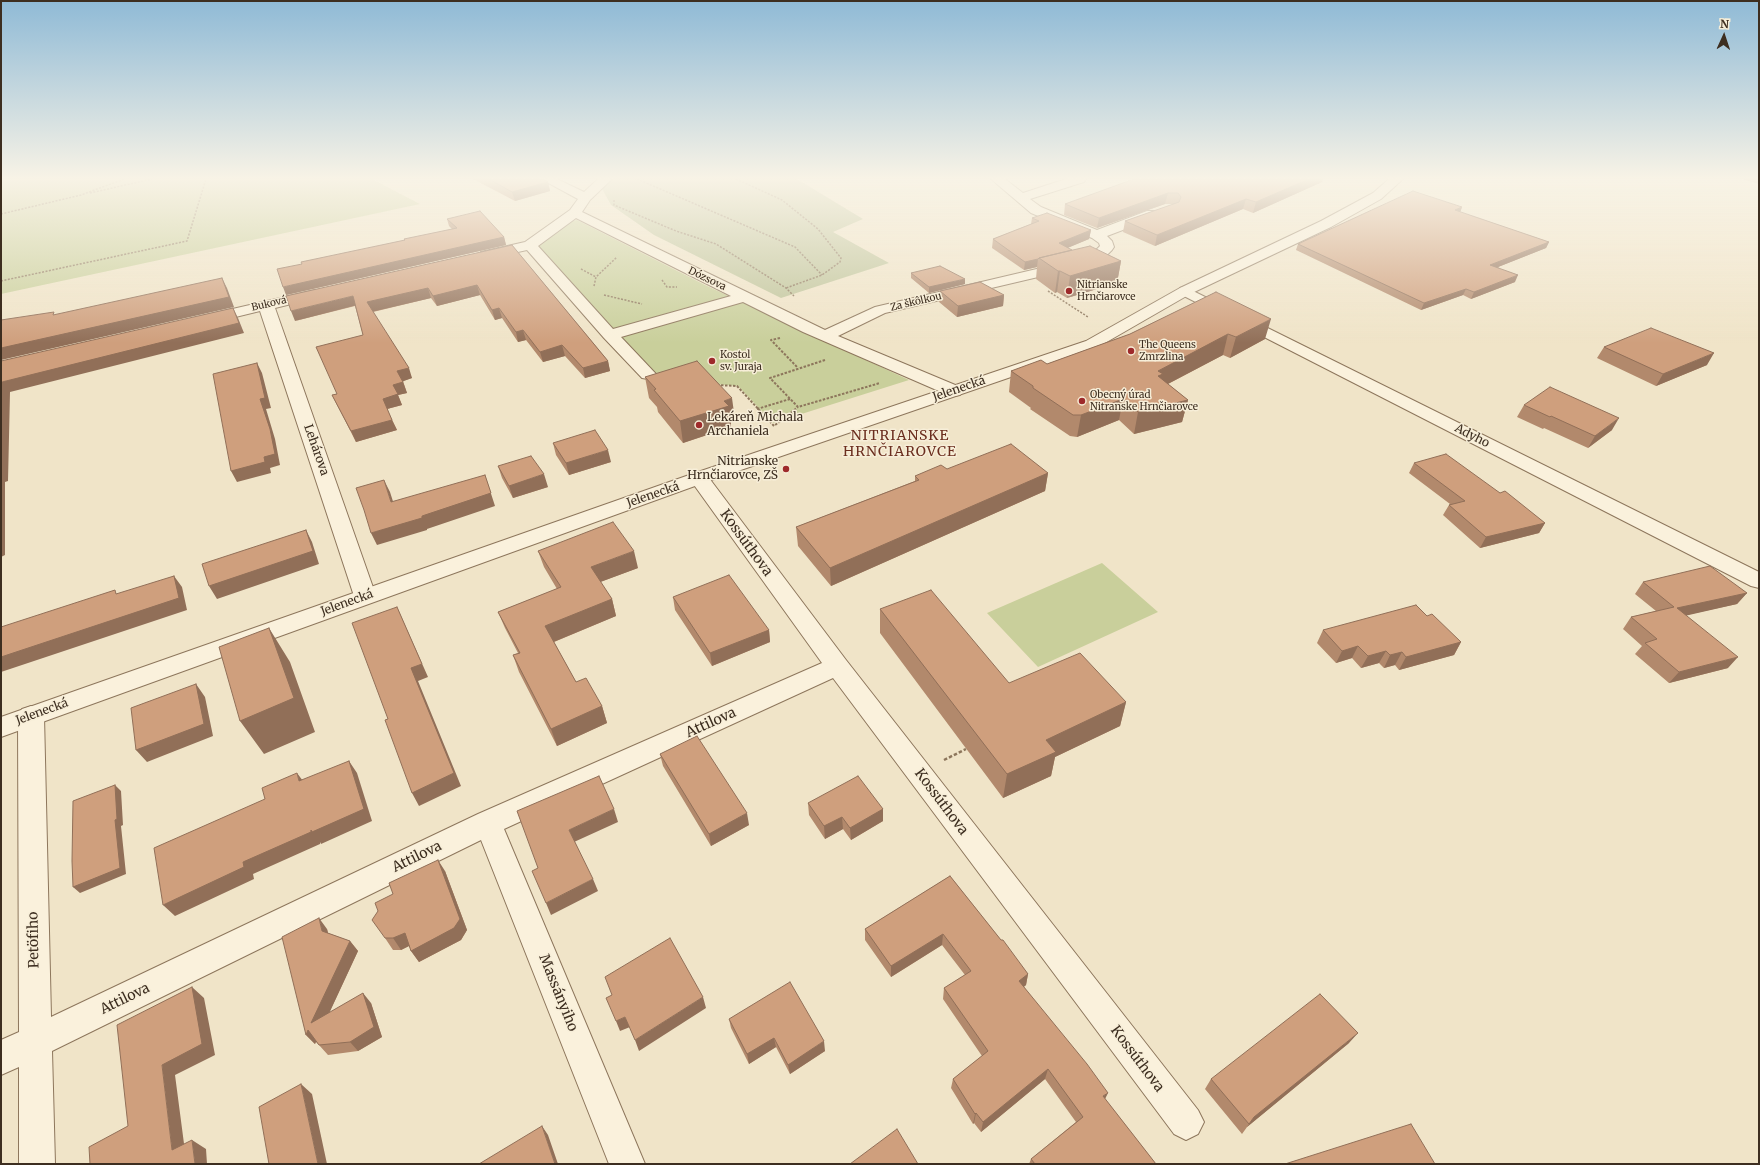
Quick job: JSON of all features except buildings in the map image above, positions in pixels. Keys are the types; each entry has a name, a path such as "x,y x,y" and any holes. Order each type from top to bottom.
{"street":[{"path":"476,257 530,245 546,233"},
{"name":"Dózsova","path":"616,233 825,336 954,391"},
{"path":"1093,233 1097,235 1101,233"},
{"name":"Jelenecká","path":"1,727 699,478 1092,344 1185,291 1306,233"},
{"name":"Za škôlkou","path":"825,336 880,310 1080,263 1099,255 1107,247 1105,241 1097,235"},
{"path":"530,245 610,335 648,374"},
{"name":"Buková","path":"196,321 328,291"},
{"name":"Adyho","path":"1185,291 1759,581"},
{"name":"Dózsova","path":"610,335 744,297"},
{"name":"Lehárova","path":"266,305 365,596"},
{"name":"Kossúthova","path":"699,478 837,666 1186,1122"},
{"name":"Attilova","path":"1,1058 488,822 837,666"},
{"name":"Petöfiho","path":"31,716 37,1164"},
{"name":"Massányiho","path":"488,822 627,1164"}],"path":[{"path":"1,281 187,241 189,233"},
{"path":"683,233 716,244 786,288 794,297"},
{"path":"763,233 795,247 822,275"},
{"path":"786,288 822,275 840,262 841,258 821,233"},
{"path":"592,290 596,277 618,258 614,253"},
{"path":"1027,276 1088,317"},
{"path":"599,293 649,305"},
{"path":"771,340 798,368"},
{"path":"798,406 770,378 826,359"},
{"path":"716,385 737,386 774,426 798,406 911,373"},
{"path":"757,409 790,399"}],"green space":[{"path":"1,233 283,233 1,294"},
{"path":"553,233 603,233 705,285 909,380 773,423 738,386 689,382 648,374 533,250"},
{"path":"652,233 835,233 889,263 781,298"},
{"path":"1102,563 1158,612 1038,667 987,613"}],"place":[{"name":"Nitrianske Hrnčiarovce","path":"1069,291"},
{"name":"The Queens Zmrzlina","path":"1131,351"},
{"name":"Kostol sv. Juraja","path":"712,361"},
{"name":"Obecný úrad Nitranske Hrnčiarovce","path":"1082,401"},
{"name":"Lekáreň Michala Archaniela","path":"699,425"},
{"name":"Nitrianske Hrnčiarovce, ZŠ","path":"786,469"}],"district":[{"name":"NITRIANSKE HRNČIAROVCE","path":"900,444"}]}
